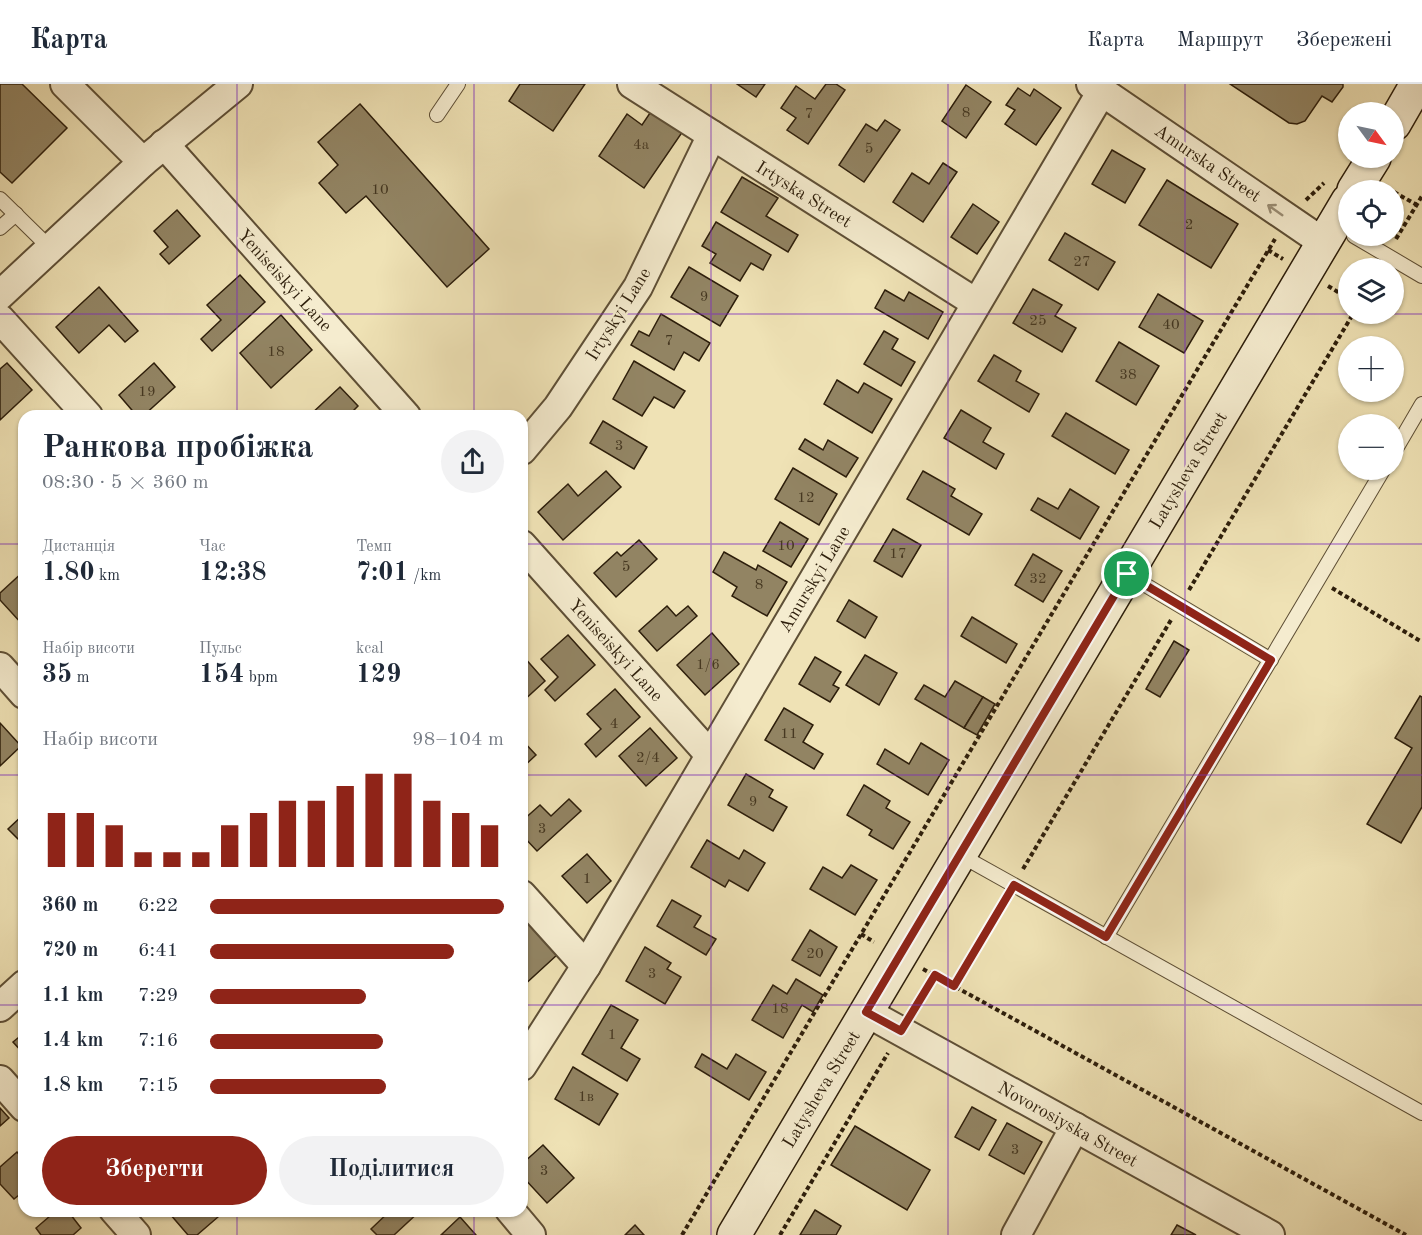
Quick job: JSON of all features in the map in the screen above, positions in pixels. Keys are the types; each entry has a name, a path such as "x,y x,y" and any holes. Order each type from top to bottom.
{"street":[{"name":"Yeniseiskyi Lane","path":"65,84 154,153 400,410"},
{"path":"0,295 154,153 238,84"},
{"name":"Irtyska Street","path":"632,84 976,303"},
{"path":"1404,107 1417,84"},
{"name":"Amurska Street","path":"1097,88 1288,218 1338,215"},
{"name":"Amurskyi Lane","path":"528,1057 586,966 976,303 1097,88"},
{"name":"Irtyskyi Lane","path":"528,443 558,407 638,287 712,135"},
{"name":"Latysheva Street","path":"734,1235 1338,222"},
{"path":"0,318 83,410"},
{"name":"Yeniseiskyi Lane","path":"528,552 710,755"},
{"path":"0,667 18,686"},
{"path":"528,902 586,966"},
{"path":"0,1007 18,990"},
{"name":"Novorosiyska Street","path":"866,1012 1270,1235"},
{"path":"0,1080 18,1100"},
{"path":"1016,1235 1075,1127"},
{"path":"120,1217 136,1235"},
{"path":"516,1217 531,1235"}],"lane":[{"path":"436,115 458,84"},
{"path":"0,199 50,248"},
{"path":"0,228 16,214"},
{"path":"1377,246 1387,255 1422,276"},
{"path":"1404,440 1417,424 1422,404"},
{"path":"1106,937 1377,480"},
{"path":"1127,574 1271,660"},
{"path":"960,855 1422,1113"}],"path":[{"path":"1387,255 1422,196"},
{"path":"1404,198 1417,206"},
{"path":"682,1235 1288,218 1338,215"},
{"path":"954,986 1347,324"},
{"path":"1318,580 1422,642"},
{"path":"861,934 1406,1235"},
{"path":"780,1235 935,975"}],"building":[{"path":"0,84 22,84 67,128 12,183 0,172"},
{"path":"520,84 585,84 553,131 509,101"},
{"path":"737,84 765,84 756,97"},
{"path":"826,84 836,84 845,90 808,144 787,130 796,118 781,108 796,86 815,99"},
{"path":"1230,84 1343,84 1343,87 1332,102 1322,96 1305,121 1297,124 1289,123"},
{"path":"966,85 991,102 966,138 942,121"},
{"path":"1018,88 1030,96 1034,89 1061,108 1036,145 1005,124 1015,110 1006,105"},
{"path":"360,104 489,249 447,287 366,196 346,213 319,183 338,165 318,142"},
{"path":"652,110 683,131 644,188 599,156 627,114 642,125"},
{"path":"885,120 900,130 864,182 839,165 866,124 877,131"},
{"path":"1112,150 1145,169 1125,203 1092,184"},
{"path":"943,163 957,172 923,222 893,202 912,173 929,184"},
{"path":"742,177 778,198 766,216 798,235 788,252 721,212"},
{"path":"1167,180 1238,224 1211,268 1139,225"},
{"path":"973,204 999,222 977,254 951,237"},
{"path":"177,210 200,236 169,264 160,254 168,247 154,231"},
{"path":"716,222 771,255 763,270 751,263 740,281 710,263 716,254 702,246"},
{"path":"1065,233 1115,262 1098,290 1049,260"},
{"path":"689,267 738,296 720,326 671,297"},
{"path":"240,275 265,302 212,351 201,339 221,320 207,305"},
{"path":"99,287 138,331 125,342 109,325 79,353 56,327"},
{"path":"1033,289 1062,305 1055,316 1076,328 1062,352 1013,323"},
{"path":"885,290 904,301 909,292 943,312 928,339 875,308"},
{"path":"1158,294 1203,321 1184,353 1139,327"},
{"path":"661,314 710,343 699,361 684,352 674,370 631,345 639,331 649,336"},
{"path":"281,315 312,350 271,388 240,353"},
{"path":"884,331 898,339 892,349 915,362 901,386 864,364"},
{"path":"1119,342 1159,366 1136,405 1096,381"},
{"path":"994,355 1021,371 1016,381 1039,394 1029,412 978,381"},
{"path":"634,361 685,391 674,408 654,397 642,416 613,399"},
{"path":"7,363 32,390 0,420 0,369"},
{"path":"154,363 175,387 150,410 132,410 119,395"},
{"path":"837,380 858,393 864,383 892,399 872,433 824,404"},
{"path":"340,387 358,406 354,410 315,410"},
{"path":"961,410 991,428 983,442 1004,454 996,469 944,438"},
{"path":"1066,413 1129,450 1115,474 1052,436"},
{"path":"603,421 647,447 634,469 590,443"},
{"path":"805,439 823,450 828,440 858,458 846,477 799,449"},
{"path":"793,468 837,494 819,525 775,499"},
{"path":"606,471 621,487 563,540 538,512 568,484 578,496"},
{"path":"923,471 955,489 951,496 982,514 969,535 907,499"},
{"path":"1070,489 1099,507 1080,539 1031,510 1038,498 1058,509"},
{"path":"780,522 808,539 791,567 763,551"},
{"path":"893,529 921,545 902,577 874,561"},
{"path":"639,540 657,559 616,597 594,573 617,552 621,556"},
{"path":"724,552 756,570 758,565 787,582 767,616 732,596 737,587 713,572"},
{"path":"1033,554 1062,571 1043,602 1015,585"},
{"path":"18,576 18,620 0,600 0,593"},
{"path":"849,600 877,617 865,638 837,621"},
{"path":"667,606 676,616 688,606 697,616 657,651 639,631"},
{"path":"972,617 1017,644 1006,663 961,636"},
{"path":"712,633 739,664 705,695 677,665"},
{"path":"568,635 595,665 555,701 545,690 558,677 541,659"},
{"path":"1174,641 1189,650 1160,697 1146,689"},
{"path":"865,655 897,673 879,705 846,685"},
{"path":"815,657 841,672 833,685 839,688 830,702 799,684"},
{"path":"528,662 545,681 528,697"},
{"path":"955,681 983,697 964,728 915,699 924,685 945,697"},
{"path":"615,689 640,717 596,757 585,744 601,729 587,714"},
{"path":"1420,696 1422,697 1422,807 1401,843 1367,824 1412,748 1395,738"},
{"path":"983,697 995,704 977,735 964,728"},
{"path":"784,708 813,725 803,742 823,754 814,769 765,740"},
{"path":"0,723 18,743 18,749 0,766"},
{"path":"650,728 677,758 646,786 619,756"},
{"path":"921,743 949,760 928,795 877,764 885,749 909,764"},
{"path":"528,746 536,755 528,762"},
{"path":"746,774 773,790 769,797 787,807 773,831 728,805"},
{"path":"864,785 890,801 886,808 910,822 893,849 869,835 872,830 847,815"},
{"path":"569,799 581,811 537,851 528,841 528,816 540,805 551,816"},
{"path":"18,820 18,839 8,829"},
{"path":"707,840 739,859 744,850 765,863 748,891 729,880 725,887 691,867"},
{"path":"587,854 611,881 587,903 562,876"},
{"path":"851,865 877,880 855,915 810,889 823,867 842,878"},
{"path":"672,900 701,916 694,927 716,939 706,955 657,926"},
{"path":"528,921 558,954 528,982"},
{"path":"810,930 837,947 820,976 792,960"},
{"path":"645,947 671,963 667,969 681,977 665,1004 626,981"},
{"path":"796,979 823,995 813,1012 802,1005 783,1038 752,1020 773,985 787,994"},
{"path":"611,1005 638,1020 621,1048 640,1059 627,1081 582,1054"},
{"path":"18,1038 18,1047 13,1042"},
{"path":"702,1054 727,1069 736,1054 766,1072 749,1100 695,1067"},
{"path":"573,1067 618,1094 599,1125 555,1099"},
{"path":"972,1107 996,1120 979,1150 955,1137"},
{"path":"0,1108 9,1118 0,1126"},
{"path":"1007,1123 1042,1142 1024,1174 989,1155"},
{"path":"855,1126 930,1170 907,1210 831,1165"},
{"path":"543,1145 574,1178 547,1203 528,1182 528,1159"},
{"path":"18,1153 18,1196 14,1199 0,1184 0,1167"},
{"path":"815,1210 841,1226 836,1235 800,1235"},
{"path":"49,1217 72,1217 81,1228 73,1235 41,1235 36,1228"},
{"path":"173,1217 218,1217 197,1235 188,1235"},
{"path":"384,1217 413,1217 394,1235 377,1235 371,1229"},
{"path":"460,1217 476,1235 441,1235"},
{"path":"635,1225 644,1235 625,1235"},
{"path":"1177,1225 1196,1235 1171,1235"}],"route":[{"path":"1127,574 1271,660 1106,937 1014,885 954,986 935,975 901,1031 866,1012 1127,574"}]}
